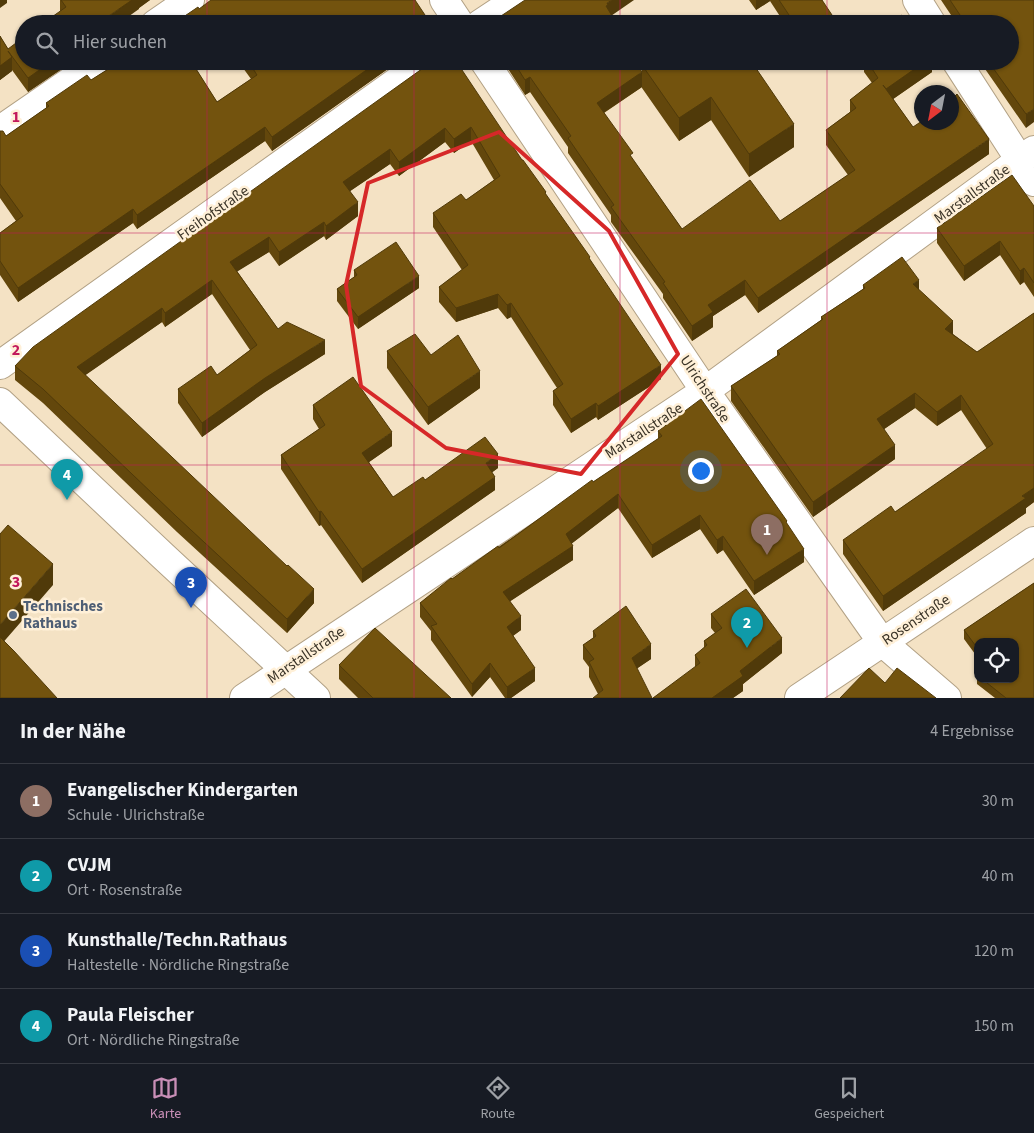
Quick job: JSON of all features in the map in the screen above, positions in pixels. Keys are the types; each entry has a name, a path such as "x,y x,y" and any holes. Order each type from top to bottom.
{"street":[{"path":"168,15 190,0"},
{"path":"444,0 454,15"},
{"path":"494,15 516,0"},
{"path":"917,0 926,15"},
{"path":"0,130 87,70"},
{"name":"Freihofstraße","path":"0,365 413,70"},
{"name":"Ulrichstraße","path":"490,70 705,391 882,642 947,698"},
{"path":"963,70 1026,155 1034,182"},
{"name":"Marstallstraße","path":"244,698 705,391 1026,155"},
{"path":"0,402 316,698"},
{"name":"Rosenstraße","path":"798,698 1034,541"}],"highlighted area":[{"path":"499,132 609,231 678,354 581,474 446,448 361,386 346,285 368,183"}],"building":[{"path":"61,0 132,0 110,15 55,15 66,7"},
{"path":"211,0 415,0 425,15 186,15 198,7 199,9"},
{"path":"525,0 612,0 606,6 612,15 502,15"},
{"path":"779,0 822,0 832,15 789,15"},
{"path":"950,0 1034,0 1034,109 1026,114 994,70 1019,70 1019,15 960,15"},
{"path":"0,36 8,49 15,44 15,60 8,51 12,57 0,66"},
{"path":"22,70 39,70 28,78"},
{"path":"107,70 197,70 217,102 257,75 254,70 366,70 272,137 265,127 137,215 133,209 18,288 0,261 0,233 23,216 0,184 0,131 3,131 6,136 49,106 46,103 87,75 91,80"},
{"path":"420,70 462,70 590,257 661,365 598,406 596,403 571,419 553,391 563,384 511,303 507,305 498,294 456,308 439,287 468,265 433,213 461,194 466,200 500,176 471,127 454,139 445,128 399,162 390,149 343,182 358,202 326,226 324,222 279,252 269,237 230,262 278,329 287,322 325,340 265,378 202,423 178,389 211,366 217,375 257,345 212,280 165,313 162,308 77,367 287,566 314,589 287,619 43,389 15,366 33,347"},
{"path":"519,70 641,70 642,72 597,103 633,153 630,155 682,229 750,180 780,221 855,170 826,130 856,108 850,100 878,78 873,70 913,70 886,89 883,85 913,127 914,126 914,130 959,130 959,97 989,139 758,298 745,280 708,305 713,312 692,326 663,283 665,282 611,207 614,205 568,138 571,136 530,77 525,80"},
{"path":"645,70 757,70 794,124 749,154 711,97 679,118"},
{"path":"1012,175 1034,206 1034,283 1024,268 1020,271 1000,241 964,266 937,228"},
{"path":"396,242 419,276 358,317 337,289 357,275 354,270"},
{"path":"902,257 919,280 913,284 953,321 945,329 977,352 1034,313 1034,488 1022,496 1026,498 883,596 843,540 891,506 895,512 993,444 961,395 937,412 915,393 877,419 895,445 813,502 731,386 780,354 777,351 823,319 821,317 865,288 863,285"},
{"path":"415,334 431,355 458,335 480,371 428,407 387,351"},
{"path":"353,377 392,432 362,453 393,497 423,477 425,480 485,437 498,454 486,463 495,477 362,569 321,511 319,512 281,455 325,425 313,405"},
{"path":"701,399 787,521 804,549 754,581 723,536 717,540 700,515 652,545 618,494 566,534 573,546 503,592 521,616 507,627 535,668 507,687 490,663 472,684 431,626 437,624 420,603 451,578 498,546 499,548 592,480 593,482 662,436 658,431"},
{"name":"Technisches Rathaus","path":"8,525 53,564 0,625 0,534"},
{"path":"1034,583 1034,698 1006,698 987,683 1019,683 1019,638 974,638 974,644 964,630"},
{"path":"746,589 782,638 740,671 743,676 712,698 653,698 700,663 695,655 707,645 704,641 722,628 711,614"},
{"path":"626,606 651,644 632,658 652,698 593,698 603,690 589,662 594,659 583,645 596,636 593,631"},
{"path":"375,628 451,698 373,698 339,665"},
{"path":"0,637 14,651 57,698 0,698"},
{"path":"869,668 885,683 897,668 936,698 840,698"}],"place":[{"name":"Paula Fleischer","path":"67,500"},
{"name":"Evangelischer Kindergarten","path":"767,555"},
{"name":"Kunsthalle/Techn.Rathaus","path":"191,608"},
{"name":"Technisches Rathaus","path":"13,615"},
{"name":"CVJM","path":"747,648"}]}
